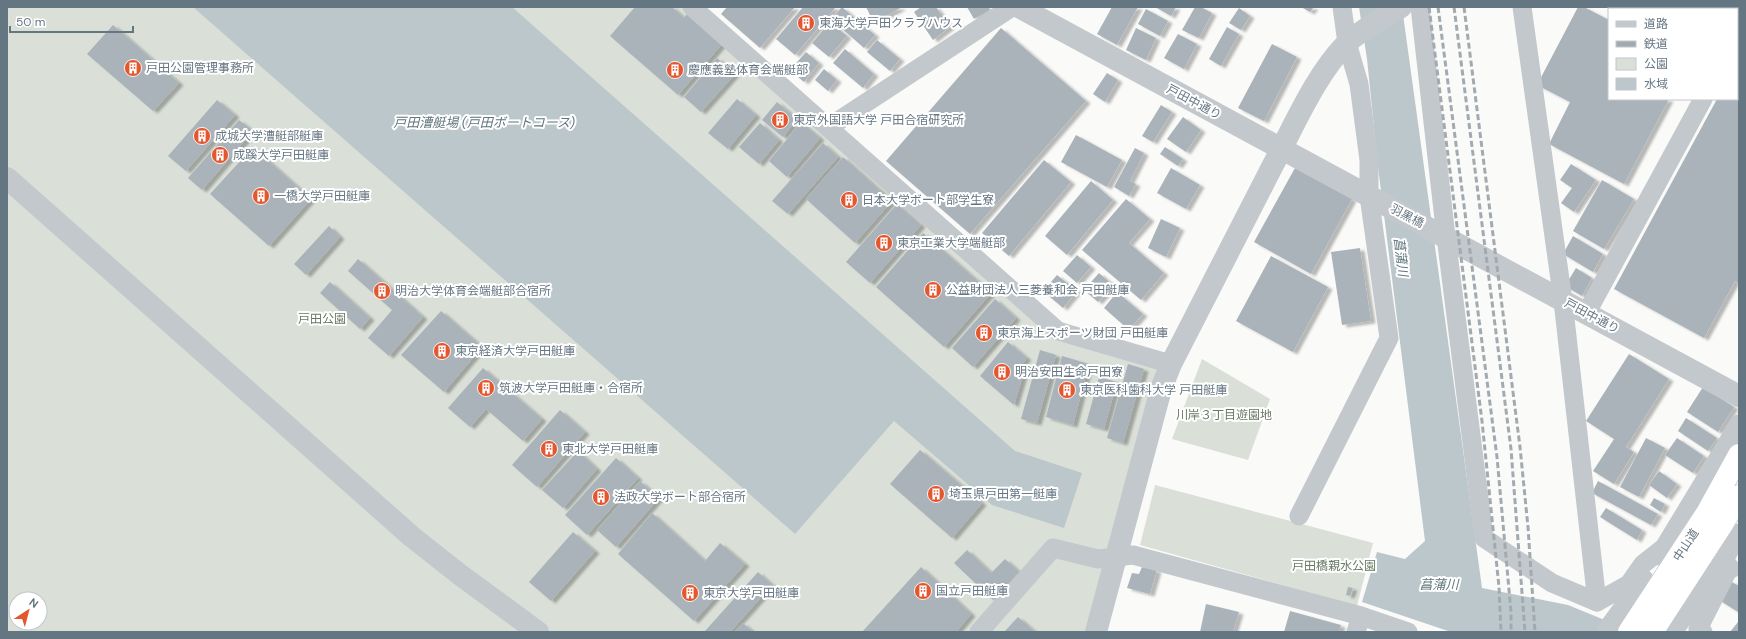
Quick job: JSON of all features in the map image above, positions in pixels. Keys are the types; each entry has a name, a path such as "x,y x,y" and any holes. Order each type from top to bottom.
{"highway":[{"name":"中山道","path":"1649,626 1707,513 1739,455"},
{"name":"中山道","path":"1649,626 1739,496"}],"street":[{"path":"692,7 1058,331 1171,364"},
{"path":"829,127 1012,7"},
{"name":"戸田中通り","path":"1019,7 1369,196"},
{"path":"1299,516 1389,338 1369,196 1368,160 1360,84 1342,7"},
{"path":"1096,632 1161,389 1171,364 1317,83 1330,62 1350,40 1401,7"},
{"path":"1420,7 1445,237 1484,538 1552,583 1597,602"},
{"path":"1522,7 1563,301 1597,602"},
{"path":"1586,314 1702,100"},
{"path":"7,178 411,536 458,574 538,632"},
{"name":"羽黒橋","path":"1369,196 1445,237"},
{"name":"戸田中通り","path":"1445,237 1739,396"},
{"path":"1649,626 1666,546 1739,424"},
{"path":"1704,632 1698,628 1731,567 1739,533"},
{"path":"1597,602 1629,584 1643,564 1666,546"},
{"path":"979,632 1053,548 1098,559 1133,555 1359,624 1408,632"},
{"path":"1605,632 1649,626 1731,567"}],"green space":[{"name":"戸田公園","path":"7,7 692,7 1058,331 1171,364 1098,632 7,632"},
{"name":"川岸３丁目遊園地","path":"1202,359 1270,399 1248,460 1172,439"},
{"name":"戸田橋親水公園","path":"1155,485 1373,543 1357,606 1140,545"}],"water":[{"name":"戸田漕艇場 (戸田ボートコース)","path":"193,7 512,7 1015,451 1082,473 1064,528 992,505 894,421 795,534"},
{"name":"菖蒲川","path":"1359,7 1402,7 1482,588 1568,605 1634,632 1451,632 1362,602 1377,552 1405,559 1425,541 1379,175 1367,59"}],"building":[{"name":"慶應義塾体育会端艇部","path":"635,7 672,7 684,18 687,14 722,44 678,95 610,36"},
{"path":"727,7 795,7 760,48 721,14"},
{"name":"東海大学戸田クラブハウス","path":"803,7 836,7 795,55 776,39"},
{"path":"842,7 875,35 864,48 831,19"},
{"path":"866,7 902,7 874,23"},
{"path":"921,7 936,7 950,27 933,40 914,12"},
{"path":"967,7 989,7 990,10 974,19"},
{"path":"1112,7 1138,7 1117,45 1097,34"},
{"path":"1155,7 1176,7 1171,16"},
{"path":"1195,7 1201,7 1212,13 1199,38 1182,30"},
{"path":"1301,7 1314,7 1310,12"},
{"path":"1578,7 1584,7 1608,19 1608,100 1668,100 1624,184 1549,144 1570,102 1537,85"},
{"path":"1693,7 1695,8 1654,8"},
{"path":"1711,7 1737,7 1736,8"},
{"path":"1239,8 1250,16 1241,30 1229,23"},
{"path":"1146,9 1168,21 1160,36 1138,24"},
{"path":"830,22 847,36 829,57 812,43"},
{"name":"戸田公園管理事務所","path":"113,25 179,83 153,111 87,54"},
{"path":"1227,27 1239,34 1221,66 1209,59"},
{"path":"1001,28 1086,101 970,234 886,161"},
{"path":"1136,28 1156,38 1146,60 1126,50"},
{"path":"1178,34 1197,44 1184,69 1164,58"},
{"path":"877,40 900,59 890,71 867,52"},
{"path":"1272,44 1297,57 1264,121 1238,108"},
{"path":"845,49 874,74 863,88 833,63"},
{"path":"806,52 819,63 804,82 790,70"},
{"path":"717,58 735,74 701,112 684,97"},
{"path":"1739,58 1739,284 1735,281 1704,338 1614,289 1716,100 1738,100"},
{"path":"824,69 837,80 828,91 815,80"},
{"path":"1107,73 1118,80 1105,102 1093,94"},
{"path":"737,99 756,115 728,149 708,133"},
{"name":"成城大学漕艇部艇庫","path":"217,100 235,115 186,171 168,156"},
{"name":"東京外国語大学 戸田合宿研究所","path":"777,102 797,119 783,137 762,120"},
{"path":"1161,105 1172,112 1153,142 1142,136"},
{"path":"1183,117 1201,130 1186,152 1167,139"},
{"name":"成蹊大学戸田艇庫","path":"239,120 253,131 202,190 188,178"},
{"path":"801,122 820,138 787,177 769,161"},
{"path":"760,123 779,140 759,164 739,147"},
{"path":"1076,135 1122,160 1107,187 1061,162"},
{"path":"823,143 838,157 788,214 772,201"},
{"name":"一橋大学戸田艇庫","path":"253,147 311,199 269,246 210,194"},
{"path":"1165,147 1183,159 1178,166 1160,154"},
{"path":"1135,148 1144,153 1130,181 1136,184 1129,196 1114,187"},
{"name":"日本大学ボート部学生寮","path":"843,157 892,201 855,243 806,199"},
{"path":"1044,160 1071,182 1009,256 982,233"},
{"path":"1571,164 1596,180 1574,212 1561,203 1572,188 1560,180"},
{"path":"1171,168 1200,185 1186,209 1157,193"},
{"path":"1295,168 1352,199 1311,274 1254,242"},
{"path":"1602,180 1634,199 1604,249 1573,231"},
{"path":"1091,181 1113,200 1067,255 1045,236"},
{"path":"1126,199 1150,219 1129,243 1164,273 1141,300 1082,250"},
{"name":"東京工業大学端艇部","path":"897,204 921,225 870,283 846,262"},
{"path":"1161,219 1180,228 1166,257 1148,248"},
{"path":"329,226 340,237 306,275 294,264"},
{"name":"公益財団法人三菱養和会 戸田艇庫","path":"923,233 991,293 944,347 876,287"},
{"path":"1573,236 1603,254 1593,272 1563,254"},
{"path":"1360,248 1371,321 1342,325 1331,252"},
{"path":"1077,255 1091,267 1077,283 1063,271"},
{"path":"1271,256 1328,287 1293,352 1236,321"},
{"name":"明治大学体育会端艇部合宿所","path":"358,259 423,317 389,356 368,338 392,310 348,271"},
{"path":"1576,268 1592,278 1582,296 1565,286"},
{"path":"1099,273 1113,285 1098,302 1084,290"},
{"path":"1057,275 1077,291 1063,308 1043,291"},
{"path":"330,282 370,318 360,329 320,293"},
{"path":"1117,292 1143,314 1129,330 1104,308"},
{"name":"東京海上スポーツ財団 戸田艇庫","path":"995,299 1016,318 973,367 952,348"},
{"name":"東京経済大学戸田艇庫","path":"441,311 482,347 444,392 401,355"},
{"name":"明治安田生命戸田寮","path":"1008,342 1027,358 1018,369 1023,375 1014,405 980,376"},
{"path":"1040,350 1056,355 1037,423 1021,419"},
{"path":"1629,354 1669,379 1626,447 1634,452 1614,484 1593,471 1614,439 1586,421"},
{"name":"東京医科歯科大学 戸田艇庫","path":"1062,356 1089,364 1073,425 1046,417"},
{"path":"1128,364 1144,369 1123,443 1107,438"},
{"name":"筑波大学戸田艇庫・合宿所","path":"483,368 542,419 523,441 486,409 470,427 448,408"},
{"path":"1099,377 1117,382 1104,429 1086,424"},
{"path":"1703,387 1734,407 1718,432 1687,412"},
{"name":"東北大学戸田艇庫","path":"560,410 585,432 537,487 512,465"},
{"path":"1686,418 1717,438 1708,451 1678,431"},
{"path":"1646,438 1665,448 1639,497 1620,487"},
{"path":"1677,438 1704,456 1693,473 1665,455"},
{"name":"埼玉県戸田第一艇庫","path":"920,450 982,503 952,538 890,484"},
{"path":"578,451 597,469 563,508 542,490"},
{"name":"法政大学ボート部合宿所","path":"616,458 638,478 587,535 565,515"},
{"path":"1659,471 1677,484 1667,498 1649,485"},
{"path":"640,481 659,498 616,547 597,530"},
{"path":"1598,481 1658,514 1651,525 1592,493"},
{"path":"1654,498 1665,504 1661,512 1650,505"},
{"path":"1606,508 1642,530 1637,540 1600,517"},
{"name":"東京大学戸田艇庫","path":"652,513 705,561 720,543 745,564 694,621 618,554"},
{"path":"573,532 595,551 551,601 529,582"},
{"path":"967,550 991,573 1005,559 1019,572 993,600 954,563"},
{"name":"国立戸田艇庫","path":"921,567 971,614 956,632 862,632"},
{"path":"1142,567 1157,570 1150,594 1127,588 1132,573 1139,574"},
{"path":"758,572 772,585 730,632 706,632 705,631"},
{"path":"1730,581 1739,586 1738,612 1719,600"},
{"path":"1348,587 1353,588 1350,596 1346,595"},
{"path":"1206,604 1239,612 1233,632 1200,632"},
{"path":"1290,611 1341,625 1339,632 1284,632"},
{"path":"1018,617 1035,632 1004,632"},
{"path":"1738,622 1739,632 1730,632"},
{"path":"743,623 753,632 734,632"}],"railway":[{"path":"1429,7 1482,421 1499,587 1501,632"},
{"path":"1438,7 1497,457 1511,612 1511,632"},
{"path":"1454,7 1511,449 1525,632"},
{"path":"1464,7 1520,447 1528,527 1535,632"}],"place":[{"name":"東海大学戸田クラブハウス","path":"806,23"},
{"name":"戸田公園管理事務所","path":"133,68"},
{"name":"慶應義塾体育会端艇部","path":"675,70"},
{"name":"東京外国語大学 戸田合宿研究所","path":"780,120"},
{"name":"成城大学漕艇部艇庫","path":"202,136"},
{"name":"成蹊大学戸田艇庫","path":"220,155"},
{"name":"一橋大学戸田艇庫","path":"261,196"},
{"name":"日本大学ボート部学生寮","path":"849,200"},
{"name":"東京工業大学端艇部","path":"884,243"},
{"name":"公益財団法人三菱養和会 戸田艇庫","path":"933,290"},
{"name":"明治大学体育会端艇部合宿所","path":"382,291"},
{"name":"東京海上スポーツ財団 戸田艇庫","path":"984,333"},
{"name":"東京経済大学戸田艇庫","path":"442,351"},
{"name":"明治安田生命戸田寮","path":"1002,372"},
{"name":"筑波大学戸田艇庫・合宿所","path":"486,388"},
{"name":"東京医科歯科大学 戸田艇庫","path":"1067,390"},
{"name":"東北大学戸田艇庫","path":"549,449"},
{"name":"埼玉県戸田第一艇庫","path":"936,494"},
{"name":"法政大学ボート部合宿所","path":"601,497"},
{"name":"国立戸田艇庫","path":"923,591"},
{"name":"東京大学戸田艇庫","path":"690,593"}]}
